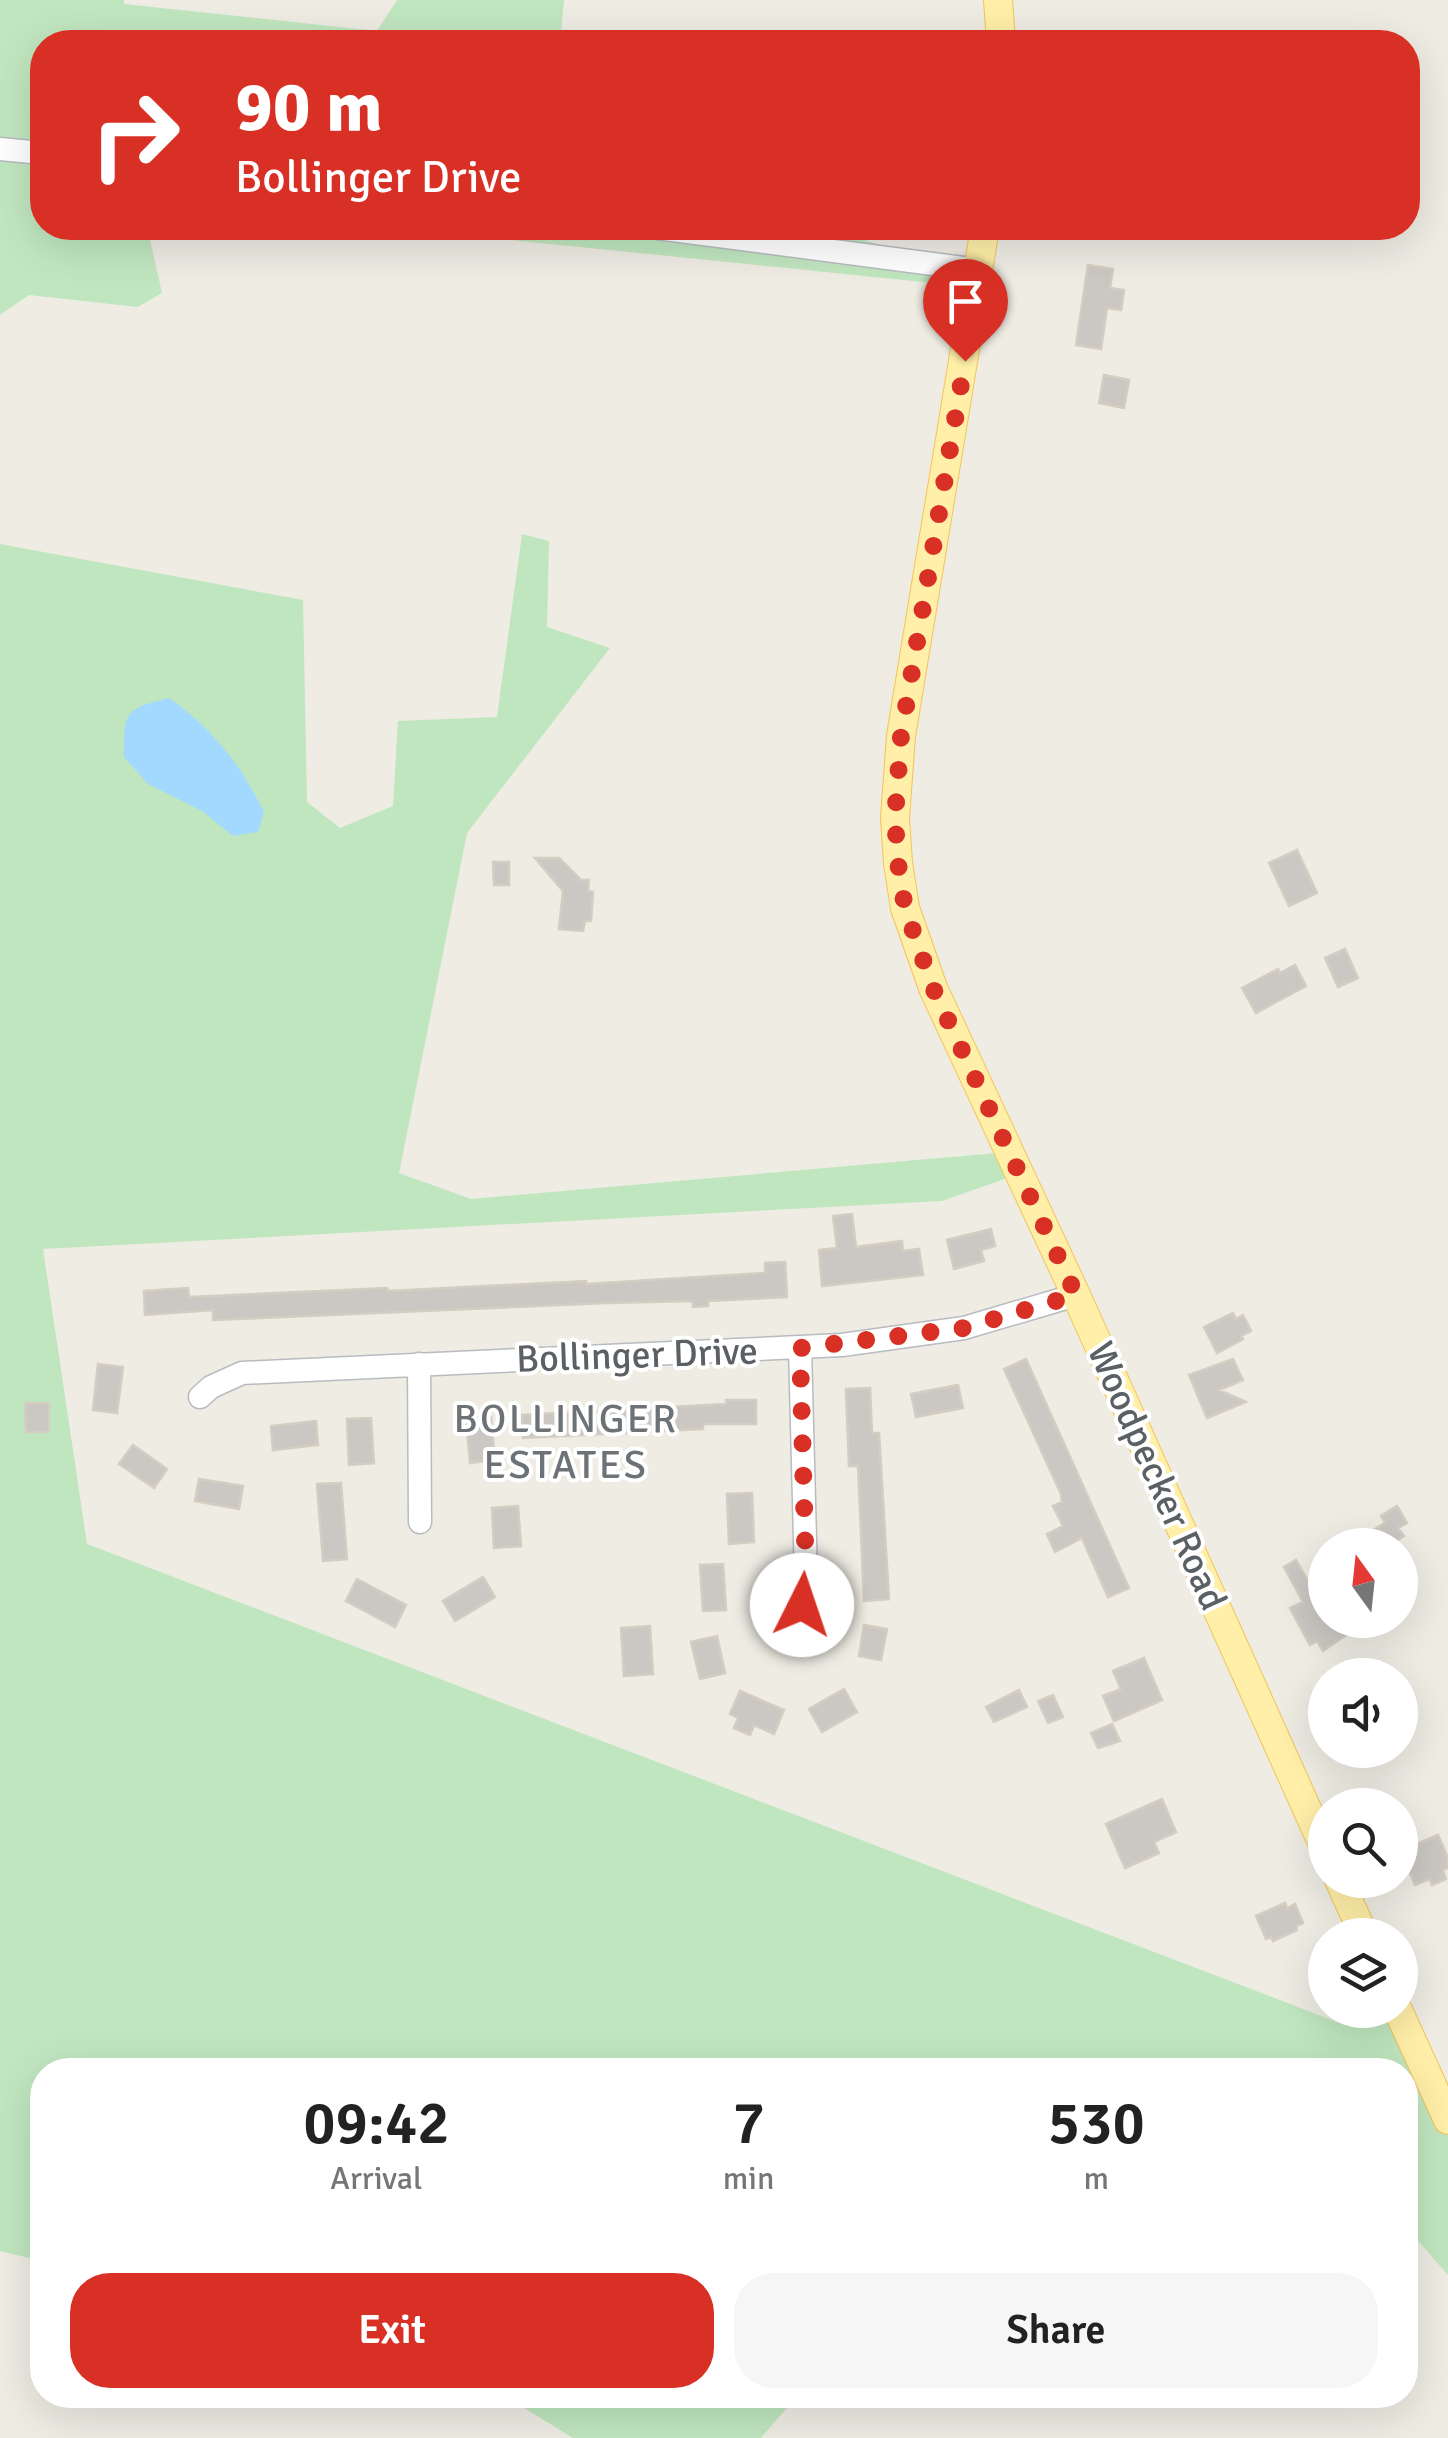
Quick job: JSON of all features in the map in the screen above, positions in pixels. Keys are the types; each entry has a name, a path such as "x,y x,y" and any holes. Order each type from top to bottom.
{"main road":[{"path":"998,0 1000,30"},
{"name":"Woodpecker Road","path":"983,240 901,736 895,818 905,908 933,988 1076,1295 1308,1812"},
{"path":"1406,2028 1448,2120"}],"street":[{"path":"0,149 30,152"},
{"path":"749,240 978,270"},
{"name":"Bollinger Drive","path":"200,1397 211,1387 242,1373 800,1348 964,1328 1076,1295"},
{"path":"792,1636 806,1578 800,1348"},
{"path":"418,1364 420,1522"}],"green space":[{"path":"0,0 124,0 124,4 368,30 30,30 30,240 150,240 162,293 138,307 29,295 0,315"},
{"path":"397,0 564,0 561,30 378,30"},
{"path":"512,240 865,240 936,264 933,283"},
{"path":"522,534 549,541 547,627 610,648 467,833 399,1173 471,1199 1009,1152 1019,1174 942,1201 43,1249 87,1544 1308,2011 1308,2028 1406,2028 1448,2120 1448,2275 1418,2241 1418,2058 30,2058 30,2258 0,2251 0,544 303,600 307,802 340,828 393,806 398,721 497,717"},
{"path":"524,2408 787,2408 761,2438 573,2438"}],"water":[{"path":"169,698 212,735 246,779 264,812 258,832 233,836 202,811 148,784 124,757 126,721 130,715 143,706"}],"building":[{"path":"1088,265 1113,269 1110,288 1124,290 1121,310 1107,308 1101,349 1076,345"},
{"path":"1104,375 1129,380 1124,408 1099,403"},
{"path":"1297,850 1317,893 1289,906 1269,863"},
{"path":"535,858 559,858 581,880 589,880 588,891 593,892 591,921 585,921 583,931 559,929 563,891"},
{"path":"493,862 509,862 509,885 494,885"},
{"path":"1345,949 1358,978 1338,987 1325,958"},
{"path":"1295,965 1306,986 1256,1013 1242,988 1278,969 1280,973"},
{"path":"852,1214 856,1247 902,1241 903,1251 919,1249 923,1275 822,1286 819,1250 837,1248 833,1216"},
{"path":"991,1229 995,1246 981,1250 984,1261 954,1269 947,1240"},
{"path":"785,1262 787,1297 708,1301 708,1306 693,1307 693,1301 607,1303 213,1320 213,1310 145,1315 144,1291 188,1288 189,1297 586,1284 765,1273 765,1263"},
{"path":"1233,1313 1236,1319 1243,1315 1251,1331 1217,1353 1204,1327"},
{"path":"1026,1359 1129,1588 1108,1597 1082,1538 1055,1552 1047,1534 1063,1526 1053,1506 1062,1502 1061,1494 1004,1369"},
{"path":"1233,1359 1243,1380 1219,1390 1246,1402 1207,1418 1189,1375"},
{"path":"98,1364 123,1367 117,1413 93,1410"},
{"path":"958,1385 963,1408 916,1417 911,1394"},
{"path":"870,1388 872,1433 879,1433 889,1599 864,1601 858,1466 849,1466 846,1389"},
{"path":"726,1400 756,1400 756,1424 703,1424 703,1429 523,1438 522,1415 726,1404"},
{"path":"25,1403 49,1403 49,1432 26,1432"},
{"path":"491,1417 495,1460 470,1463 466,1419"},
{"path":"371,1418 374,1463 349,1465 347,1419"},
{"path":"316,1421 318,1445 273,1450 271,1426"},
{"path":"133,1445 167,1469 154,1488 119,1464"},
{"path":"199,1479 243,1486 239,1509 195,1501"},
{"path":"341,1483 347,1559 323,1561 317,1484"},
{"path":"752,1493 754,1542 729,1544 727,1494"},
{"path":"518,1506 521,1546 494,1548 492,1508"},
{"path":"1397,1506 1407,1523 1398,1528 1377,1528 1385,1523 1381,1516"},
{"path":"1296,1560 1308,1581 1308,1638 1342,1638 1323,1651 1317,1641 1310,1645 1290,1608 1303,1602 1284,1567"},
{"path":"723,1564 726,1610 703,1611 700,1565"},
{"path":"483,1577 495,1597 455,1621 443,1601"},
{"path":"357,1579 406,1605 395,1627 346,1601"},
{"path":"864,1625 887,1629 881,1660 859,1656"},
{"path":"650,1626 653,1674 624,1676 621,1628"},
{"path":"717,1636 725,1673 700,1679 691,1642"},
{"path":"1144,1658 1162,1700 1114,1721 1103,1696 1121,1689 1113,1671"},
{"path":"844,1689 857,1712 822,1732 809,1709"},
{"path":"1019,1690 1027,1707 994,1722 986,1707"},
{"path":"740,1691 784,1710 774,1734 754,1725 750,1735 734,1728 738,1718 730,1714"},
{"path":"1053,1695 1063,1717 1048,1723 1038,1701"},
{"path":"1112,1724 1120,1741 1098,1748 1091,1733"},
{"path":"1162,1799 1176,1832 1154,1842 1159,1853 1125,1868 1106,1824"},
{"path":"1438,1835 1448,1858 1448,1868 1443,1870 1446,1879 1432,1885 1430,1879 1418,1884 1418,1843"},
{"path":"1285,1903 1287,1908 1295,1904 1303,1923 1273,1941 1271,1937 1266,1939 1256,1916"}],"district":[{"name":"BOLLINGER ESTATES","path":"566,1442"}],"route":[{"path":"802,1605 806,1578 800,1348 964,1328 1076,1295 933,988 905,908 898,863 895,818 901,736 965,361"}]}
